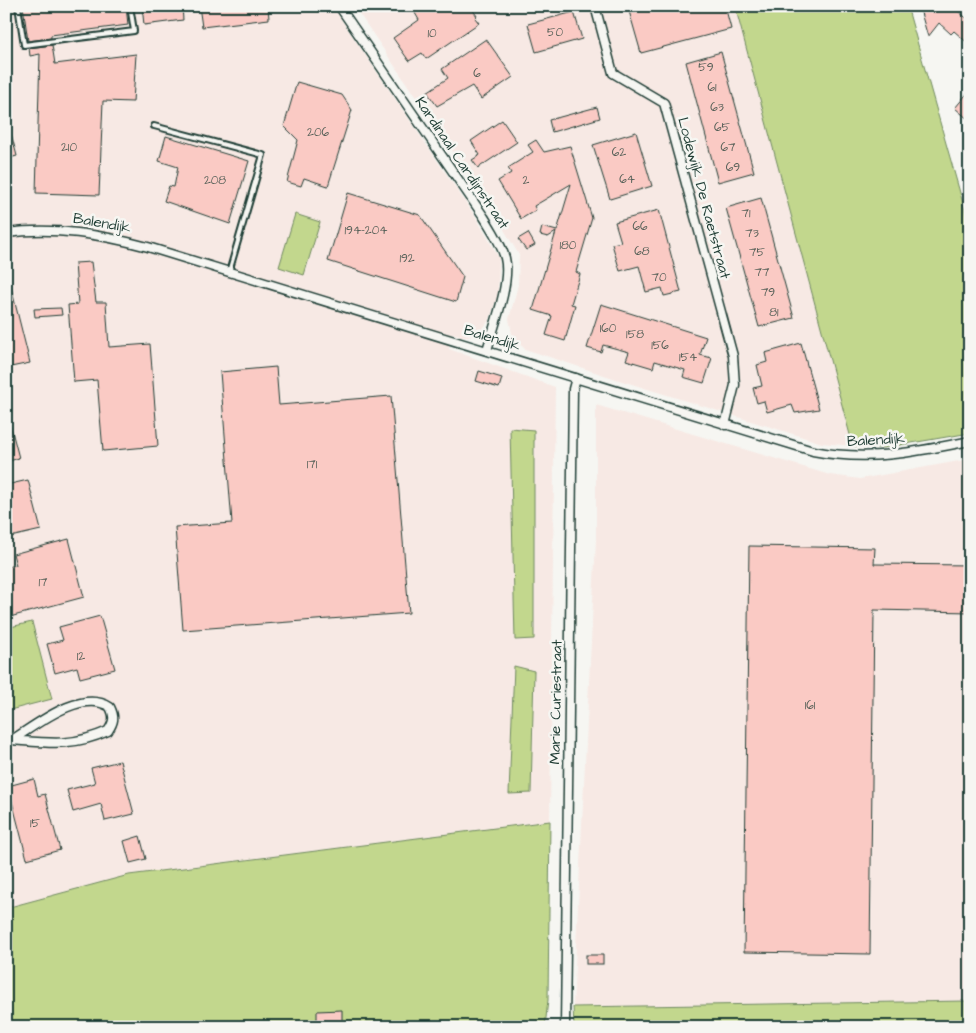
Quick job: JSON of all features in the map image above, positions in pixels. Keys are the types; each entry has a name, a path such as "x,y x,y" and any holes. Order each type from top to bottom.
{"street":[{"name":"Kardinaal Cardijnstraat","path":"339,6 484,217 501,246 506,260 506,274 487,350"},
{"name":"Lodewijk De Raetstraat","path":"595,6 614,73 664,103 733,356 735,385 725,425"},
{"name":"Balendijk","path":"6,233 58,230 105,236 487,350 813,451 853,458 896,455 970,441"},
{"name":"Marie Curiestraat","path":"565,1027 572,495 574,389 576,378"},
{"path":"106,704 113,713 112,724 108,731 75,742 54,745 9,741 55,712 76,706 106,704"}],"lane":[{"path":"18,6 24,45 134,31 130,6"},
{"path":"154,126 263,155 229,272"}],"shaded area":[{"path":"6,6 332,6 477,219 499,258 498,294 490,319 478,335 465,337 452,333 449,349 555,387 550,821 129,875 6,908"},
{"path":"354,6 735,6 853,446 822,443 525,349 513,338 509,319 518,285 519,255 493,211"},
{"path":"596,405 830,475 860,479 970,459 970,980 967,1001 573,1007 596,540"}],"green space":[{"path":"735,6 907,6 970,228 970,433 882,448 853,446"},
{"path":"295,214 320,222 304,275 279,267"},
{"path":"510,428 534,430 534,639 515,640"},
{"path":"32,622 52,699 6,711 6,628"},
{"path":"514,666 534,671 531,793 509,794"},
{"path":"550,821 548,1000 545,1027 6,1027 6,908 129,875"},
{"path":"967,1001 966,1027 574,1027 573,1007"}],"building":[{"path":"23,6 126,6 128,25 51,35 51,38 28,41"},
{"path":"142,6 182,6 183,20 144,25"},
{"path":"199,6 268,6 269,19 202,27"},
{"path":"424,6 470,6 477,16 475,18 479,23 426,59 422,53 409,61 393,38 419,20 415,13"},
{"path":"645,6 725,6 731,29 641,53 629,11"},
{"path":"919,6 952,6 970,21 970,45 954,31 951,34 939,23 928,37"},
{"path":"574,12 582,39 536,52 528,24"},
{"path":"486,39 513,77 481,99 472,86 437,106 427,92 448,78 442,69"},
{"path":"52,45 55,64 136,54 133,102 103,101 99,195 36,193 40,54 30,56 29,48"},
{"path":"721,52 754,172 718,182 686,62"},
{"path":"297,82 342,95 352,110 328,186 304,178 301,186 287,182 298,140 284,126"},
{"path":"970,90 970,121 955,108"},
{"path":"597,107 600,118 552,132 549,120"},
{"path":"502,120 517,142 478,168 472,160 480,155 471,141"},
{"path":"6,126 9,126 17,156 6,159"},
{"path":"636,132 652,186 610,199 593,145"},
{"path":"166,136 249,161 230,224 164,201 169,186 174,187 178,167 159,161"},
{"path":"536,140 544,152 570,146 592,218 576,272 580,274 571,304 575,305 565,341 546,335 552,316 533,310 556,232 548,237 540,235 542,227 557,231 571,184 534,206 536,210 521,219 498,181 511,173 508,168 533,152 528,145"},
{"path":"348,193 420,215 463,277 456,302 328,261"},
{"path":"761,198 794,318 759,327 726,208"},
{"path":"659,210 681,292 664,296 662,288 646,292 639,266 620,271 612,244 621,242 615,222"},
{"path":"528,233 535,245 526,250 518,239"},
{"path":"91,262 96,302 106,302 109,347 150,344 158,446 103,451 97,380 74,382 68,305 78,304 75,263"},
{"path":"6,279 9,279 30,363 6,368"},
{"path":"601,304 706,337 700,355 712,358 704,383 683,377 685,370 655,361 653,368 626,360 629,352 603,345 601,352 587,348"},
{"path":"61,308 62,315 35,317 34,309"},
{"path":"801,343 819,409 795,413 792,405 767,412 764,401 757,403 753,388 762,386 757,365 767,362 765,353"},
{"path":"276,367 279,405 391,396 409,613 183,630 175,527 232,523 220,372"},
{"path":"479,371 502,378 499,388 476,381"},
{"path":"6,420 9,420 19,458 6,462"},
{"path":"28,480 41,530 6,538 6,485"},
{"path":"69,539 84,597 6,618 6,567 16,565 13,554"},
{"path":"749,546 875,548 874,564 970,565 970,612 874,610 870,954 744,952"},
{"path":"100,616 115,669 80,678 77,667 55,673 47,644 63,640 59,627"},
{"path":"120,761 134,814 105,821 101,804 73,812 67,790 95,783 91,768"},
{"path":"34,779 38,796 45,794 60,850 27,859 8,786"},
{"path":"140,836 146,859 130,863 124,841"},
{"path":"586,955 603,955 603,964 586,964"},
{"path":"342,1010 342,1027 317,1027 317,1011"}]}
